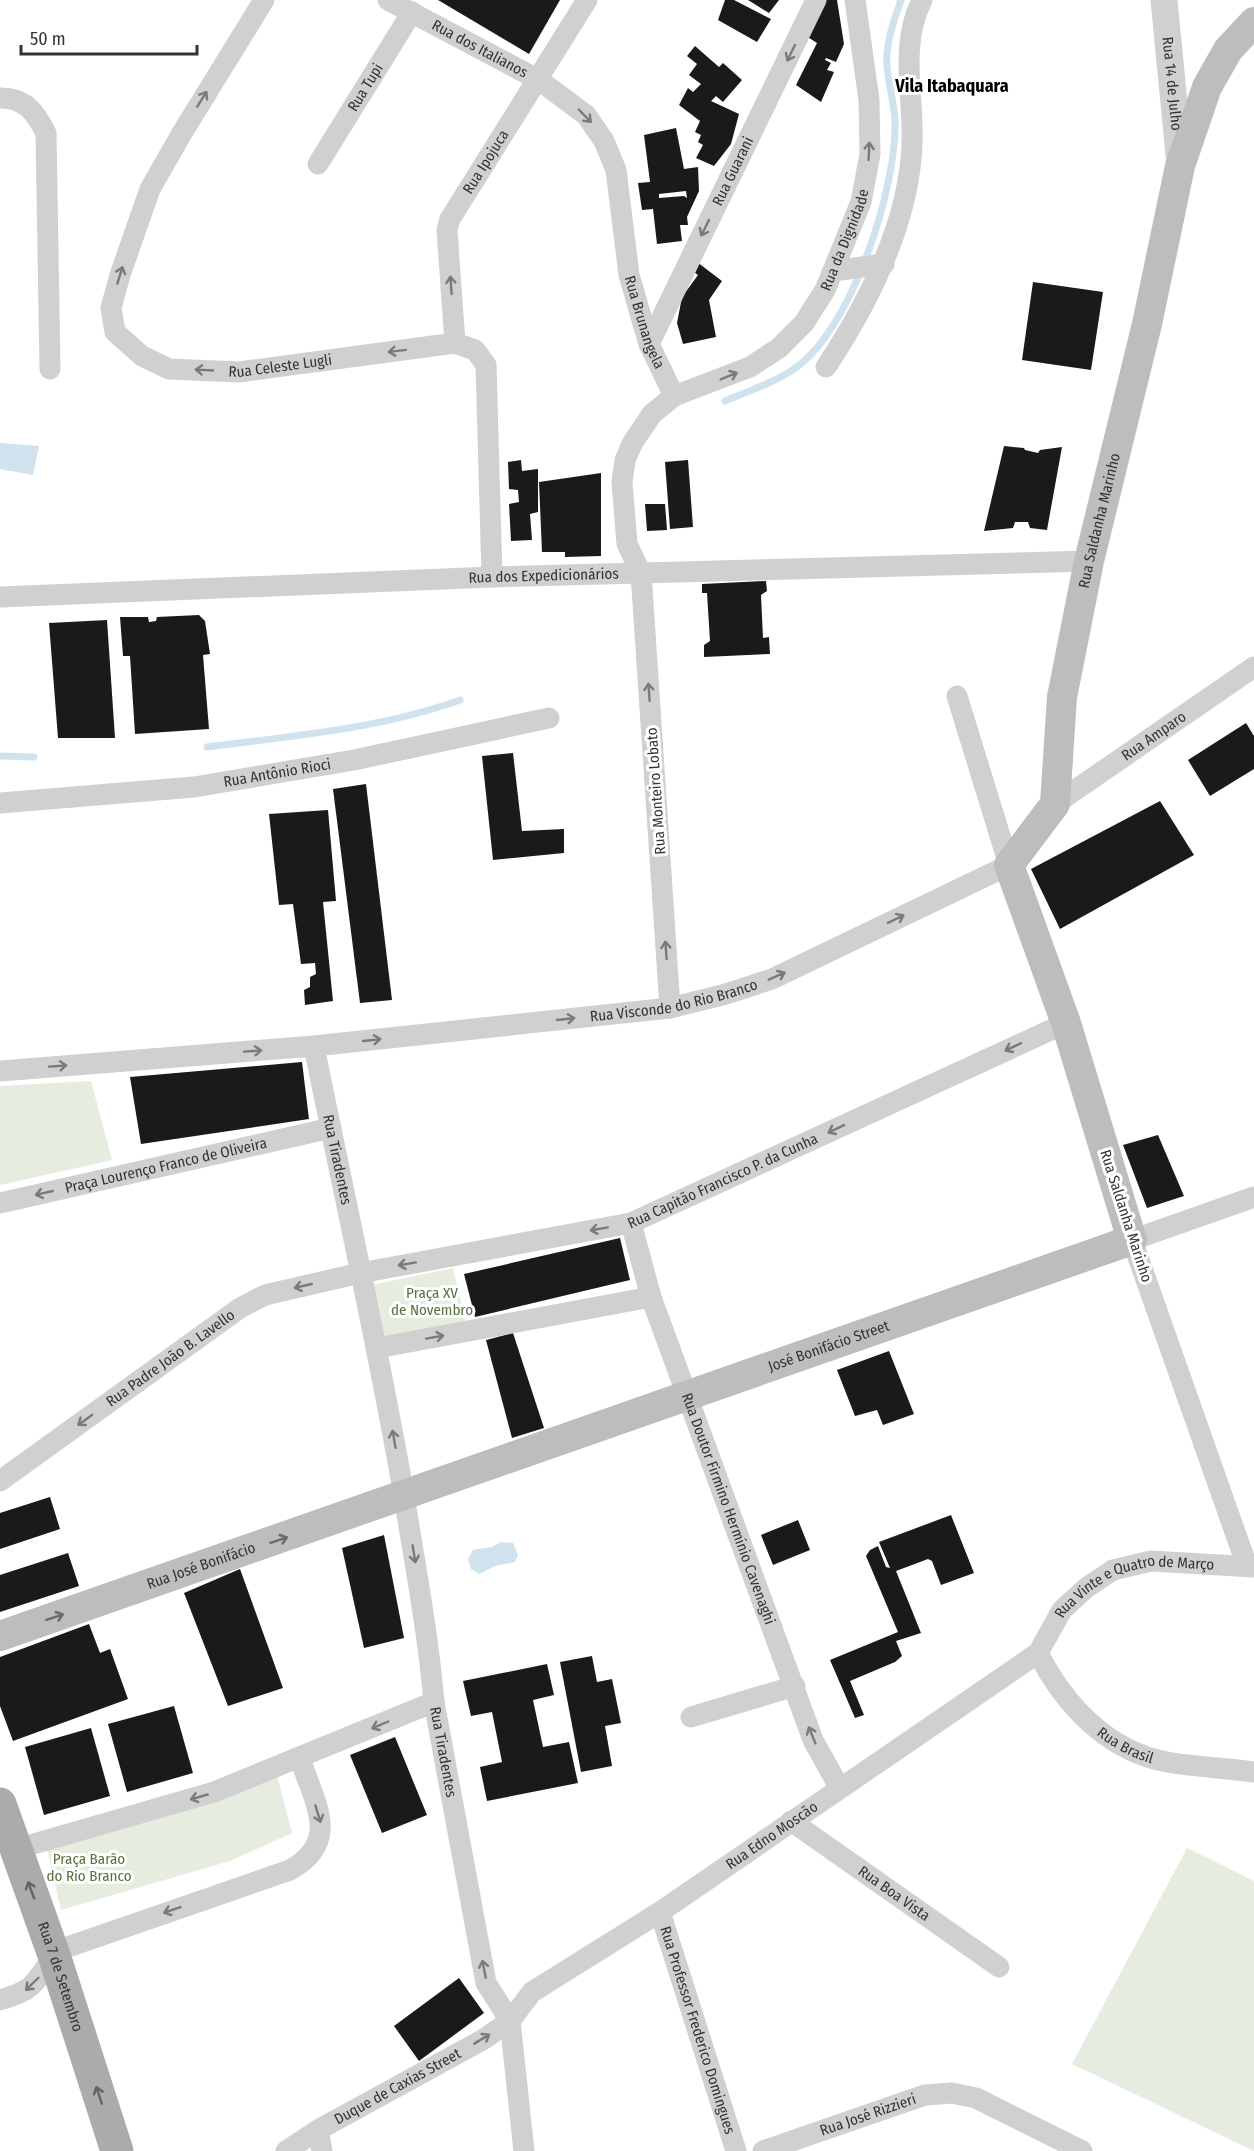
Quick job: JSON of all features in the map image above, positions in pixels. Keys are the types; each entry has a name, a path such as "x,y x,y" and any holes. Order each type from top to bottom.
{"main road":[{"name":"Rua Saldanha Marinho","path":"1055,804 1062,697 1089,561 1147,324 1180,166 1207,87 1228,50 1254,22"},
{"path":"1009,865 1055,804"},
{"name":"Rua Saldanha Marinho","path":"1009,865 1066,1023 1132,1240"},
{"name":"José Bonifácio Street","path":"404,1496 688,1394 1132,1240"},
{"name":"Rua José Bonifácio","path":"0,1636 404,1496"},
{"name":"Rua 7 de Setembro","path":"0,1804 54,1955 117,2151"}],"street":[{"name":"Rua Celeste Lugli","path":"264,0 150,189 111,308 115,332 142,356 170,369 239,372 456,344"},
{"name":"Rua dos Italianos","path":"388,0 539,80"},
{"name":"Rua Ipojuca","path":"456,344 447,230 450,219 587,0"},
{"name":"Rua Guarani","path":"649,344 816,0"},
{"name":"Rua da Dignidade","path":"674,396 750,367 779,348 804,323 838,271 861,202 870,154 869,100 855,0"},
{"path":"826,367 850,331 881,264 902,202 912,145 908,48 913,18 922,0"},
{"name":"Rua 14 de Julho","path":"1164,0 1180,166"},
{"name":"Rua Tupi","path":"318,164 412,12"},
{"name":"Rua Brunangela","path":"539,80 586,115 604,141 616,170 629,275 649,344 674,396"},
{"path":"0,98 22,101 33,110 46,133 50,369"},
{"path":"838,271 881,264"},
{"path":"456,344 475,350 486,365 492,577"},
{"path":"641,573 627,544 622,482 625,460 633,442 652,414 674,396"},
{"name":"Rua dos Expedicionários","path":"0,597 492,577 1089,561"},
{"name":"Rua Monteiro Lobato","path":"641,573 670,1008"},
{"name":"Rua Amparo","path":"1055,804 1254,667"},
{"name":"Rua Saldanha Marinho","path":"957,696 1009,865"},
{"name":"Rua Antônio Rioci","path":"0,803 194,787 354,760 549,718"},
{"name":"Rua Visconde do Rio Branco","path":"314,1046 670,1008 726,994 772,979 1009,865"},
{"name":"Rua Capitão Francisco P. da Cunha","path":"360,1273 631,1223 1066,1023"},
{"path":"0,1071 314,1046"},
{"name":"Rua Tiradentes","path":"314,1046 377,1348 431,1662 434,1702 486,1983 510,2021 524,2151"},
{"name":"Praça Lourenço Franco de Oliveira","path":"0,1203 331,1128"},
{"name":"José Bonifácio Street","path":"1132,1240 1254,1197"},
{"name":"Rua Doutor Firmino Hermínio Cavenaghi","path":"631,1223 651,1297 813,1740 839,1787"},
{"name":"Rua Saldanha Marinho","path":"1132,1240 1251,1566"},
{"name":"Rua Padre João B. Lavello","path":"0,1481 240,1308 265,1295 360,1273"},
{"path":"377,1348 651,1297"},
{"name":"Rua Vinte e Quatro de Março","path":"1038,1653 1062,1610 1086,1588 1113,1570 1151,1561 1251,1566"},
{"name":"Rua Brasil","path":"1038,1653 1054,1685 1089,1724 1129,1749 1165,1762 1254,1772"},
{"name":"Rua Edno Moscão","path":"510,2021 532,1992 660,1912 839,1787 1038,1653"},
{"path":"691,1717 795,1686"},
{"path":"16,1849 214,1792 434,1702"},
{"path":"0,2000 32,1986 54,1955 72,1945 290,1870 305,1862 320,1840 321,1823 300,1758"},
{"name":"Rua Boa Vista","path":"790,1821 999,1967"},
{"name":"Rua Professor Frederico Domingues","path":"660,1912 736,2151"},
{"name":"Duque de Caxias Street","path":"285,2151 510,2021"},
{"name":"Rua José Rizzieri","path":"763,2151 925,2095 952,2093 976,2098 1082,2151"},
{"path":"318,2130 322,2151"}],"green space":[{"path":"91,1081 112,1160 0,1185 0,1086"},
{"name":"Praça XV de Novembro","path":"453,1268 466,1324 384,1339 372,1285"},
{"name":"Praça Barão do Rio Branco","path":"276,1771 292,1833 230,1861 61,1910 46,1844"},
{"path":"1187,1848 1254,1881 1254,2151 1072,2064"}],"water":[{"path":"0,443 39,446 33,475 0,469"},
{"path":"501,1542 513,1543 518,1555 515,1562 495,1566 479,1574 471,1569 468,1559 473,1550 492,1547"}],"building":[{"path":"438,0 560,0 529,54"},
{"path":"725,0 734,0 771,19 757,42 718,20"},
{"path":"748,0 779,0 769,13"},
{"path":"817,0 837,0 844,44 836,62 826,58 825,60 831,63 827,70 834,72 821,102 796,85 817,43 803,34"},
{"path":"695,46 719,67 723,63 742,80 723,102 716,96 711,101 739,114 731,144 714,166 696,158 703,145 698,142 701,135 695,132 700,121 679,105 688,88 693,92 701,84 689,75 697,64 687,56"},
{"path":"676,128 684,169 698,167 699,191 687,217 688,225 680,225 682,241 657,244 653,209 642,210 638,183 650,182 644,135","holes":["686,191 687,198 684,196 659,198 659,194"]},
{"path":"697,262 722,281 709,300 716,337 683,344 677,323 682,297 698,275 691,270"},
{"path":"1033,282 1103,292 1091,370 1022,360"},
{"path":"1004,446 1024,448 1038,453 1040,450 1062,447 1047,530 1030,528 1028,522 1015,522 1013,528 984,531"},
{"path":"521,460 522,471 538,469 538,512 530,514 532,540 511,541 509,504 519,502 518,490 509,489 508,462"},
{"path":"688,460 693,527 670,529 665,462"},
{"path":"601,473 601,556 565,557 565,552 542,552 539,482"},
{"path":"645,504 665,504 667,530 647,531"},
{"path":"766,581 767,591 761,595 763,638 769,637 770,654 704,657 704,645 710,641 707,593 702,593 702,584"},
{"path":"199,615 205,621 210,654 203,655 209,729 135,734 130,656 123,656 120,617 148,617 149,622 156,621 157,617"},
{"path":"107,620 115,738 58,738 49,623"},
{"path":"1246,723 1254,736 1254,769 1210,796 1188,760"},
{"path":"513,753 522,831 564,829 564,853 493,860 482,756"},
{"path":"366,784 392,1000 360,1003 333,789"},
{"path":"1160,801 1194,855 1060,929 1031,869"},
{"path":"328,810 336,901 323,902 333,1001 305,1005 304,990 310,987 310,977 316,974 315,963 301,964 293,904 279,905 269,814"},
{"path":"302,1062 309,1119 141,1144 130,1077"},
{"path":"1158,1135 1184,1196 1147,1208 1123,1145"},
{"path":"620,1238 630,1280 475,1317 464,1274"},
{"path":"513,1333 544,1428 512,1438 486,1340"},
{"path":"889,1351 914,1414 883,1425 877,1410 855,1416 837,1370"},
{"path":"50,1497 60,1529 0,1549 0,1513"},
{"path":"951,1515 974,1573 941,1585 932,1561 928,1559 896,1571 921,1633 896,1641 902,1656 895,1662 850,1681 864,1715 855,1718 830,1660 898,1632 866,1556 870,1550 878,1546 886,1567 890,1568 879,1542"},
{"path":"798,1520 810,1550 773,1565 761,1535"},
{"path":"384,1535 404,1638 364,1648 342,1548"},
{"path":"68,1553 79,1586 0,1612 0,1575"},
{"path":"240,1569 283,1688 228,1706 184,1593"},
{"path":"89,1624 100,1653 110,1649 128,1699 13,1741 0,1706 0,1657"},
{"path":"592,1656 597,1682 612,1679 621,1723 605,1726 612,1766 581,1772 560,1662"},
{"path":"547,1664 554,1695 533,1700 543,1747 569,1742 578,1783 487,1801 480,1767 502,1762 492,1712 471,1716 463,1681"},
{"path":"174,1706 193,1773 127,1792 108,1724"},
{"path":"91,1728 110,1796 44,1815 25,1747"},
{"path":"395,1737 427,1815 382,1833 350,1755"},
{"path":"459,1978 484,2013 419,2061 394,2026"}],"waterway":[{"path":"725,401 767,384 791,371 813,352 833,326 851,293 879,220 894,149 895,121 887,70 887,53 901,0"},
{"path":"207,747 367,725 460,700"},
{"path":"0,756 34,757"}],"district":[{"name":"Vila Itabaquara","path":"952,86"}]}
